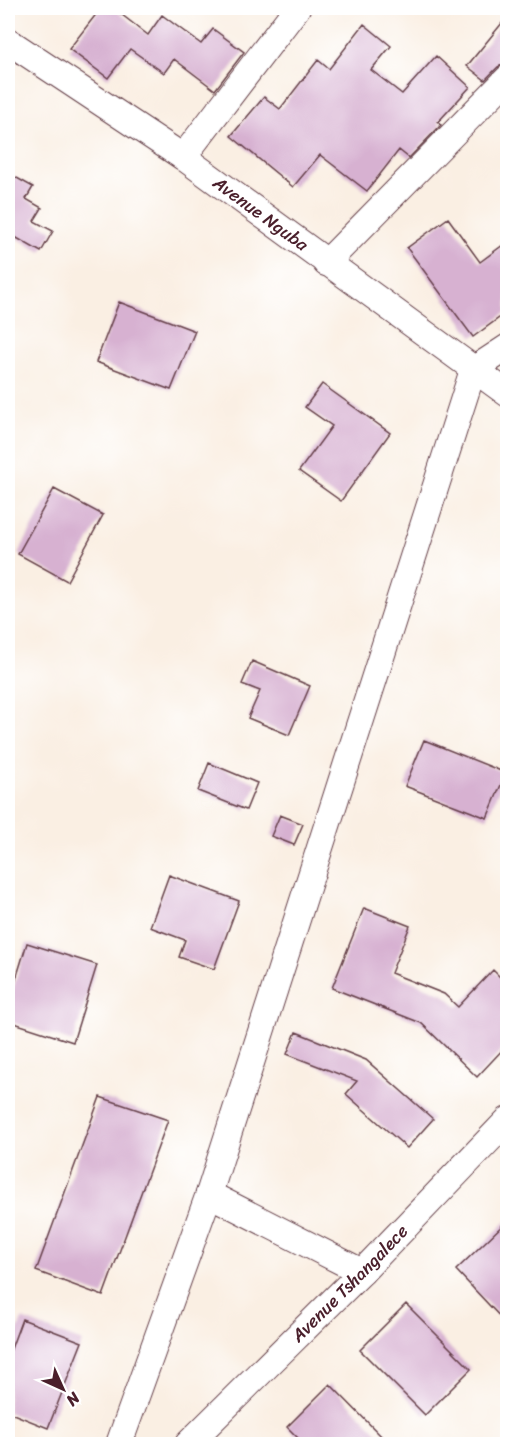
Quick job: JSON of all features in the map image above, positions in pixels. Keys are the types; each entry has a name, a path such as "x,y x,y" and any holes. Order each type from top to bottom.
{"street":[{"path":"183,157 297,8"},
{"name":"Avenue Nguba","path":"8,41 183,157 507,394"},
{"path":"326,263 507,78"},
{"path":"119,1444 210,1194 473,370 507,347"},
{"name":"Avenue Tshangalece","path":"188,1444 362,1272 507,1120"},
{"path":"210,1194 362,1272"}],"building":[{"path":"101,8 113,8 148,35 162,15 201,44 213,29 244,52 215,90 174,59 164,73 130,49 108,78 69,49"},
{"path":"507,17 507,63 498,67 485,80 467,66"},
{"path":"364,24 391,46 371,70 402,94 436,56 470,87 438,122 441,125 409,158 399,150 367,191 320,155 293,187 231,136 264,97 280,109 318,60 329,69"},
{"path":"8,173 33,187 26,199 42,208 34,221 53,231 41,252 8,233"},
{"path":"448,218 480,262 507,242 507,312 473,337 407,248"},
{"path":"119,302 195,331 171,390 96,362"},
{"path":"322,384 390,433 341,501 299,471 332,426 305,407"},
{"path":"54,489 103,515 67,581 18,554"},
{"path":"252,661 310,686 289,735 248,718 260,691 242,684"},
{"path":"424,740 506,773 487,818 405,786"},
{"path":"209,763 257,783 246,810 198,791"},
{"path":"280,815 303,824 294,845 271,836"},
{"path":"169,875 239,901 214,969 179,957 185,940 150,927"},
{"path":"364,908 410,926 391,973 444,994 458,1007 493,970 507,984 507,1045 477,1077 421,1023 332,988"},
{"path":"27,943 97,965 73,1042 8,1021 8,1005"},
{"path":"296,1032 366,1060 433,1119 407,1148 346,1094 357,1081 287,1054"},
{"path":"100,1097 168,1120 103,1296 36,1271"},
{"path":"507,1221 507,1324 456,1270"},
{"path":"406,1304 471,1369 425,1415 360,1350"},
{"path":"22,1319 82,1342 48,1428 8,1412 8,1357"},
{"path":"330,1384 389,1444 304,1444 287,1427"}]}
